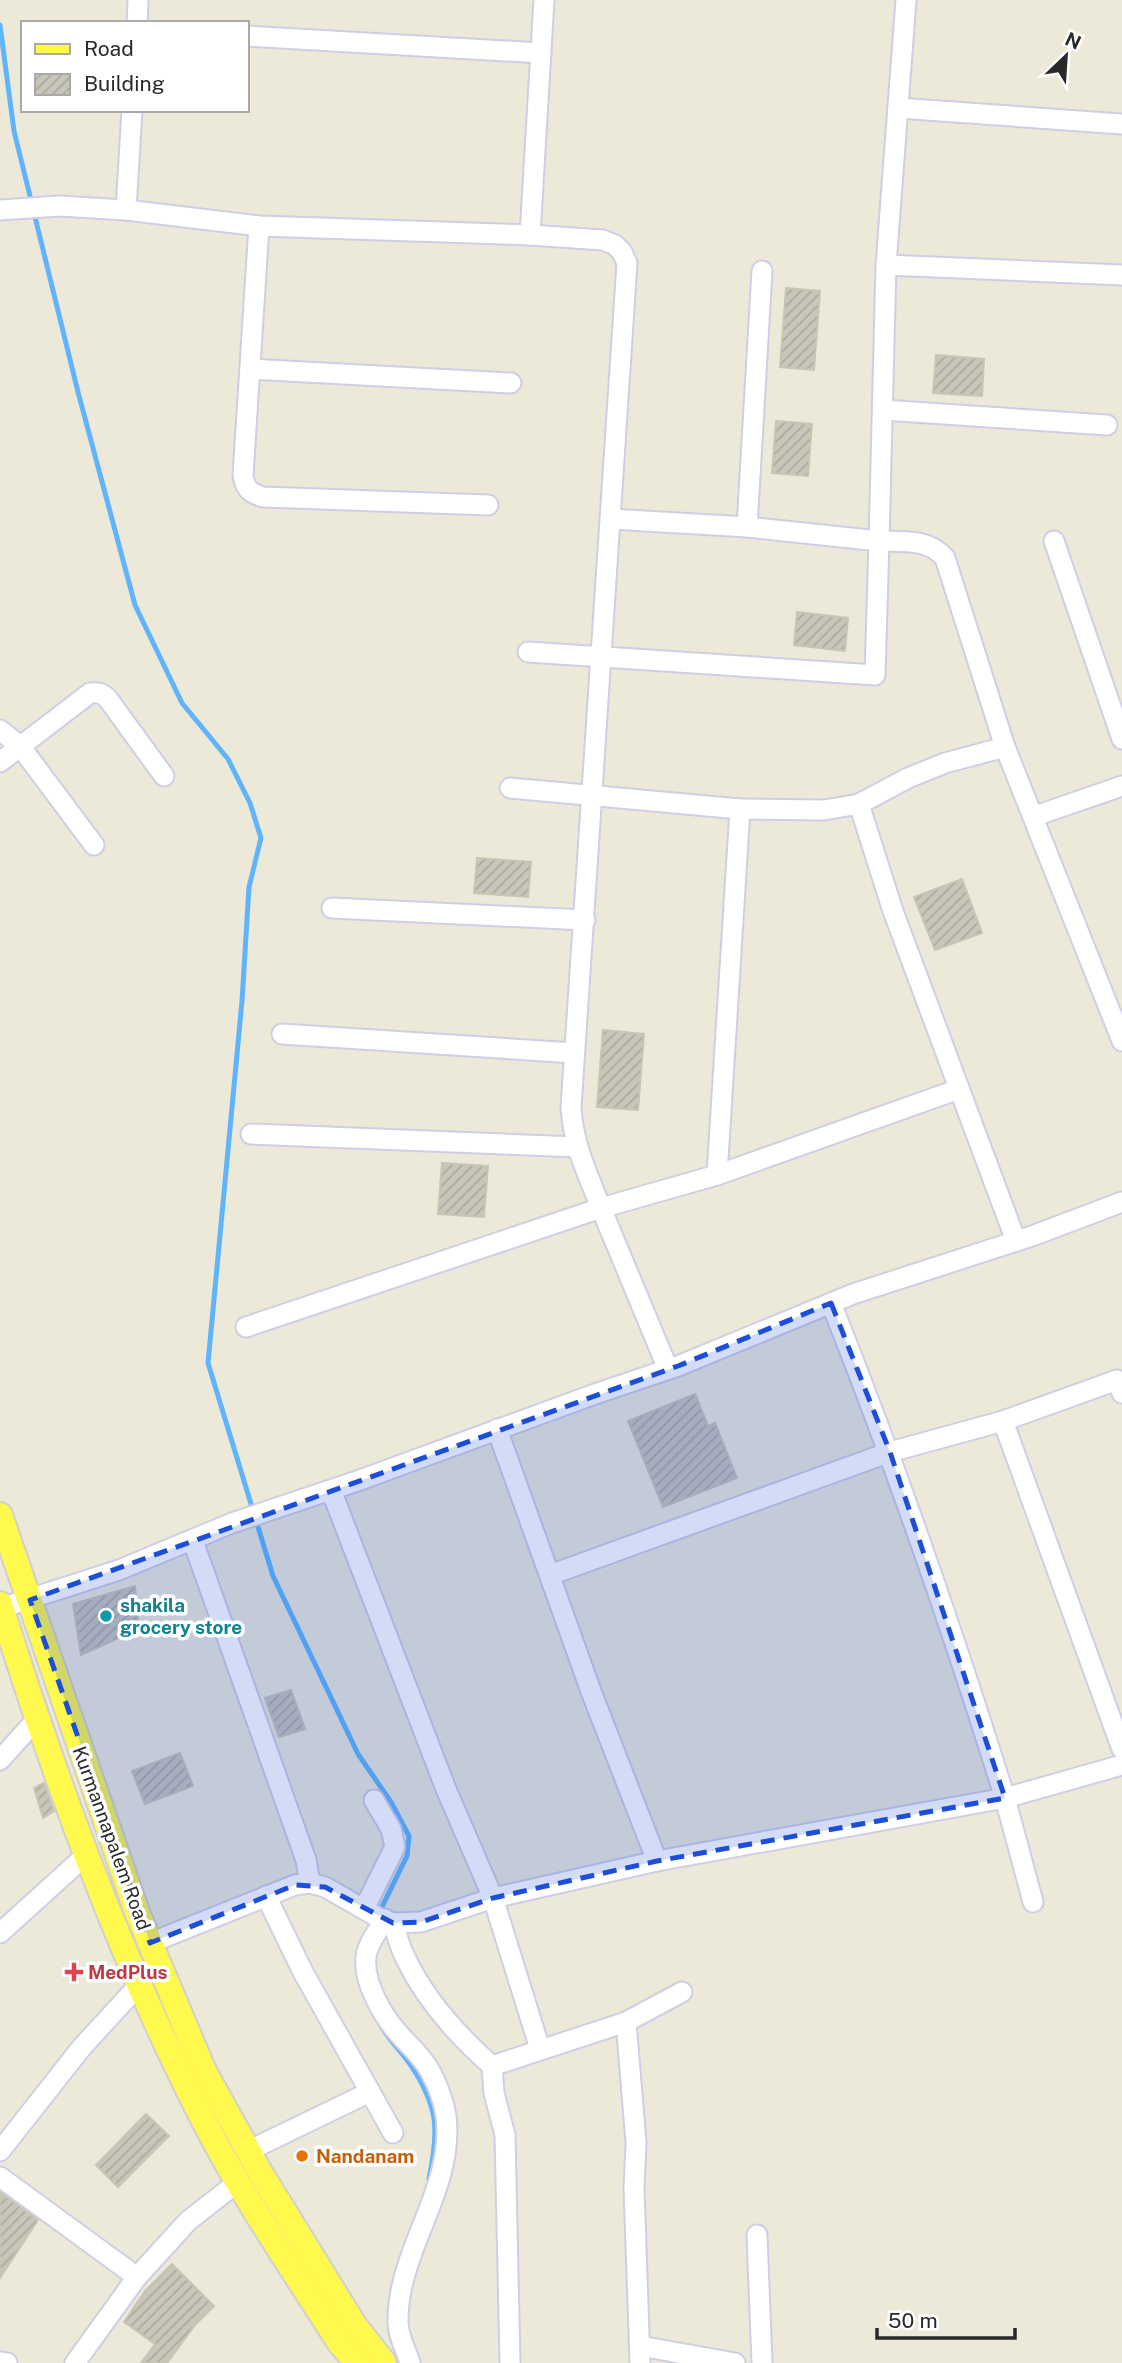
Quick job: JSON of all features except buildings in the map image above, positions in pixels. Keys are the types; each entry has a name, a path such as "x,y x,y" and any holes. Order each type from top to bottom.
{"main road":[{"name":"Kurmannapalem Road","path":"0,1515 132,1899 204,2071 248,2151 355,2326 369,2358"},
{"name":"Kurmannapalem Road","path":"1,1606 36,1720 86,1855 139,1985 206,2125 238,2182 339,2342 369,2358"}],"street":[{"path":"136,21 138,0"},
{"path":"530,235 544,0"},
{"path":"528,652 875,675 886,265 906,0"},
{"path":"248,36 541,53"},
{"path":"898,108 1122,124"},
{"path":"126,210 132,112"},
{"path":"4,210 60,206 126,210 259,226 530,235 603,240 615,244 622,252 627,263 571,1108 577,1147 668,1369"},
{"path":"259,226 243,475 245,486 252,493 263,497 488,505"},
{"path":"886,265 1122,275"},
{"path":"747,527 762,271"},
{"path":"250,369 510,383"},
{"path":"883,410 1107,425"},
{"path":"611,519 747,527 926,544 937,549 945,558 1005,747 1120,1031"},
{"path":"1054,541 1122,739"},
{"path":"0,762 90,693 96,692 108,699 163,776"},
{"path":"0,730 20,747 94,845"},
{"path":"510,788 740,809 824,810 859,804 908,778 946,763 1005,747"},
{"path":"1035,816 1122,786"},
{"path":"859,804 892,911 1016,1241"},
{"path":"717,1175 740,809"},
{"path":"332,908 584,919"},
{"path":"282,1034 574,1053"},
{"path":"246,1327 601,1208 717,1175 959,1089"},
{"path":"251,1134 577,1147"},
{"path":"1,1606 30,1600 193,1541 232,1523 668,1369 831,1303 1122,1202"},
{"path":"831,1303 890,1452 954,1634 1005,1798 1032,1902"},
{"path":"550,1575 890,1452 1003,1421 1120,1384"},
{"path":"1003,1421 1122,1749"},
{"path":"497,1429 592,1694 657,1861"},
{"path":"331,1490 446,1789 493,1898 540,2049"},
{"path":"193,1541 306,1860 310,1882"},
{"path":"0,1760 36,1720"},
{"path":"150,1943 266,1896 310,1882 325,1887 379,1917 421,1922 493,1898 657,1861 1005,1798 1122,1765"},
{"path":"374,1800 391,1829 395,1847 379,1917 365,1958 371,1987 387,2019 428,2069 446,2113 447,2132 441,2171 405,2275 400,2298 398,2323 410,2363"},
{"path":"0,1933 86,1855"},
{"path":"266,1896 303,1972 393,2133"},
{"path":"379,1917 417,1980 458,2034 492,2066 494,2093 505,2135 510,2363"},
{"path":"0,2151 82,2047 139,1985"},
{"path":"492,2066 626,2022 682,1992"},
{"path":"626,2022 636,2142 634,2188 640,2355 735,2363"},
{"path":"248,2151 370,2092"},
{"path":"0,2177 137,2277"},
{"path":"75,2363 137,2277 188,2221 238,2182"},
{"path":"757,2235 762,2363"},
{"path":"0,2362 7,2363"}],"highlighted area":[{"path":"831,1303 890,1452 1005,1798 657,1861 493,1898 421,1922 393,1923 325,1887 295,1885 150,1943 30,1600 678,1366"}],"waterway":[{"path":"0,25 14,131 32,204"},
{"path":"34,213 135,605 182,703 228,759 250,803 261,838 249,887 242,1001 208,1363 273,1576 358,1754 391,1802 409,1836 407,1856 379,1913"},
{"path":"380,2024 410,2064 427,2093 435,2132 429,2179"}],"place":[{"name":"shakila grocery store","path":"106,1616"},
{"name":"MedPlus","path":"74,1972"},
{"name":"Nandanam","path":"302,2156"}]}
